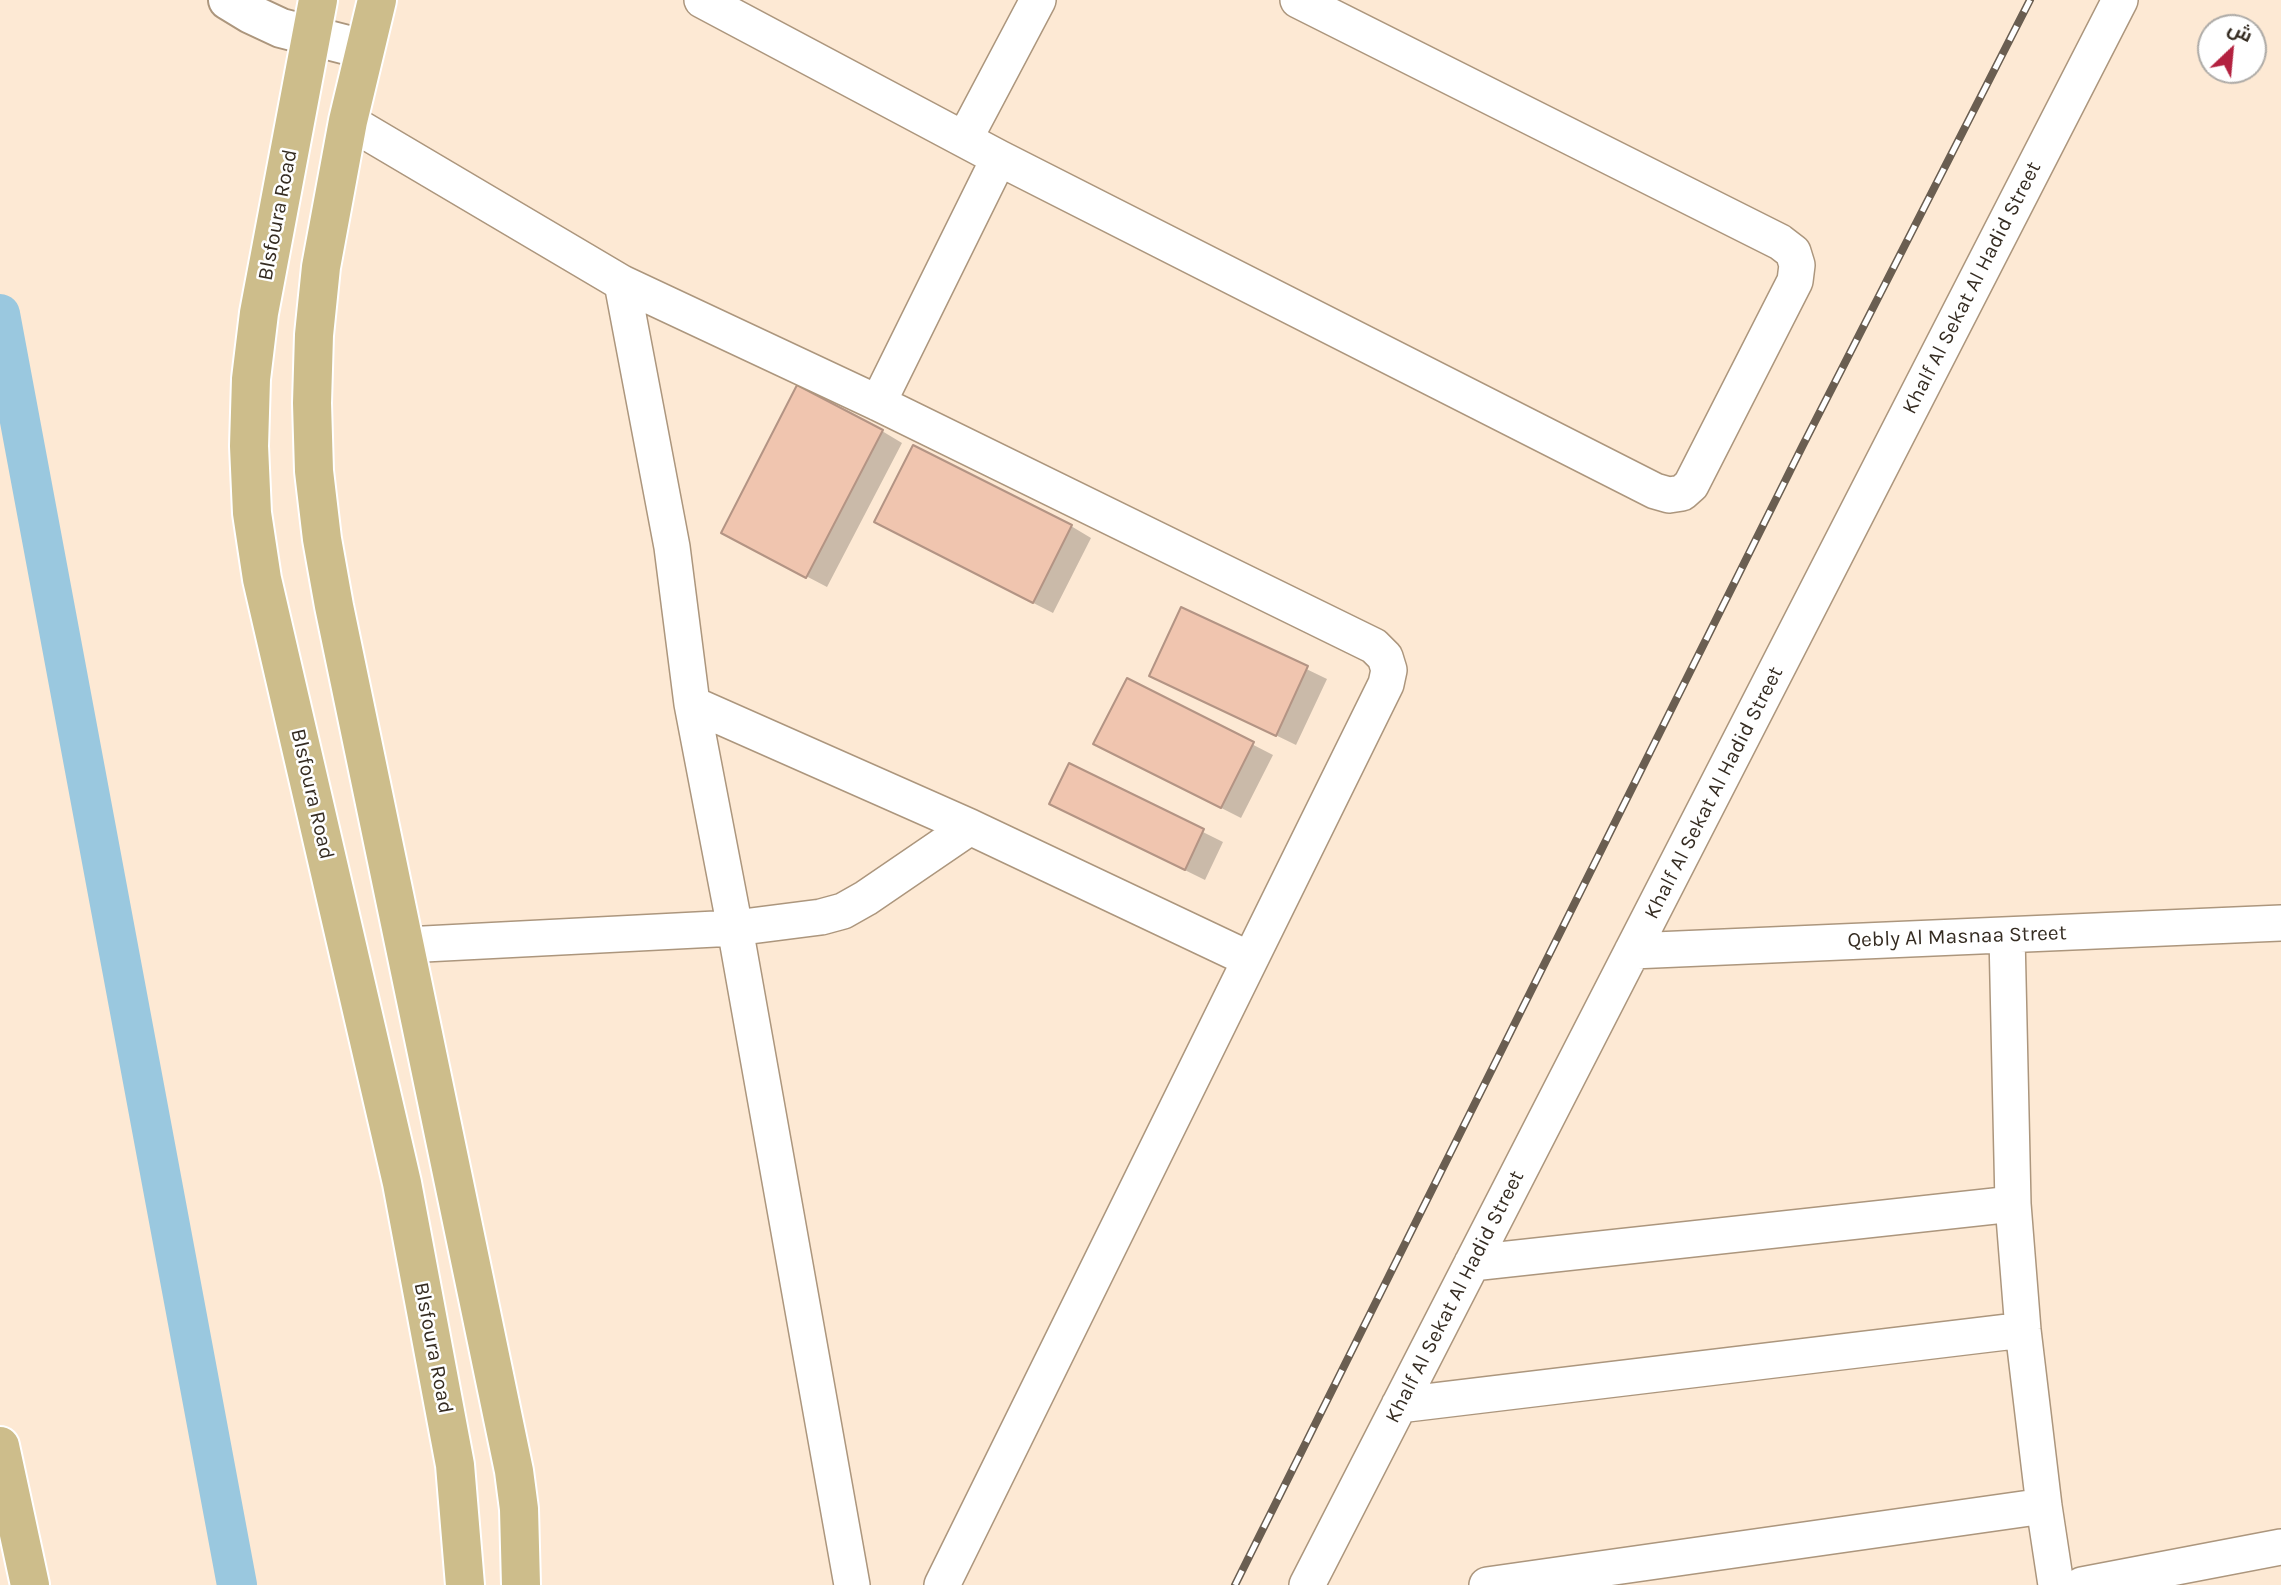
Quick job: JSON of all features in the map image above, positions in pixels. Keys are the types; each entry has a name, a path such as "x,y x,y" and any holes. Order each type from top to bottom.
{"main road":[{"path":"377,0 363,49 321,267 314,335 314,471 334,607 514,1471 519,1509 521,1585"},
{"name":"Blsfoura Road","path":"314,18 259,313 251,379 249,446 252,513 262,579 402,1183 455,1465 465,1585"},
{"path":"0,1446 30,1585"}],"street":[{"path":"228,0 281,28 314,18 363,49"},
{"path":"702,0 999,158 1655,491 1669,495 1682,493 1691,485 1795,281 1797,265 1793,252 1780,242 1298,0"},
{"path":"965,138 1038,0"},
{"name":"Khalf Al Sekat Al Hadid Street","path":"1307,1585 2120,0"},
{"path":"348,121 622,283 878,403 1374,646 1385,657 1389,670 1386,684 942,1585"},
{"path":"878,403 999,158"},
{"path":"622,283 672,547 692,704 735,928 852,1585"},
{"path":"692,704 970,827 1249,959"},
{"path":"405,945 735,928 821,917 842,911 866,898 970,827"},
{"name":"Qebly Al Masnaa Street","path":"1632,951 2281,923"},
{"path":"2007,935 2013,1204 2023,1330 2056,1585"},
{"path":"1472,1263 2013,1204"},
{"path":"1399,1405 2023,1330"},
{"path":"1487,1585 2044,1506"},
{"path":"2082,1585 2281,1547"}],"building":[{"path":"797,385 883,430 806,578 721,533"},
{"path":"913,445 1072,525 1033,603 874,522"},
{"path":"1181,607 1308,666 1276,736 1149,676"},
{"path":"1127,678 1254,742 1221,808 1093,744"},
{"path":"1069,763 1204,829 1185,870 1049,804"}],"waterway":[{"path":"0,314 237,1585"}],"railway":[{"path":"1235,1585 1803,445 2030,0"}]}
